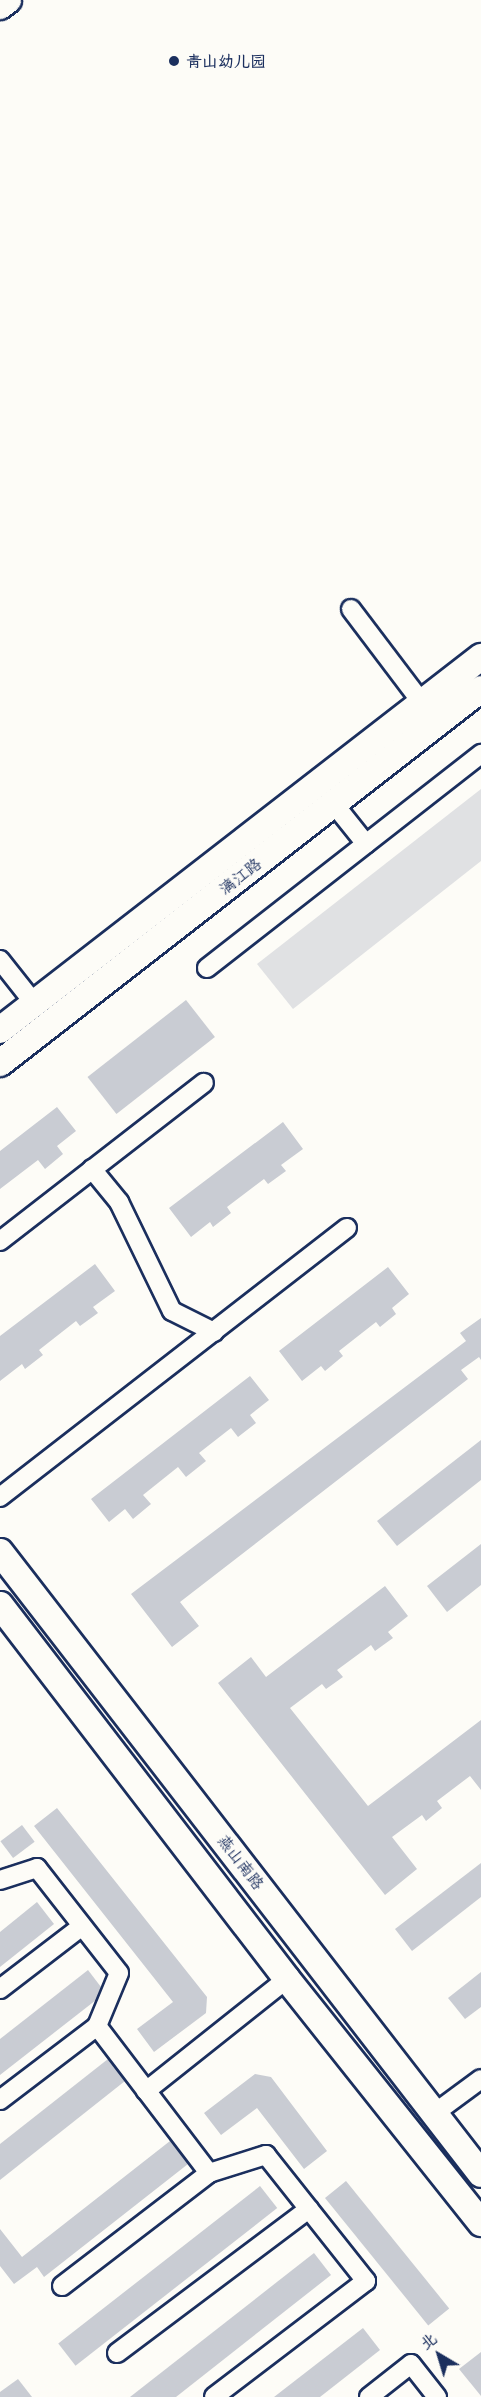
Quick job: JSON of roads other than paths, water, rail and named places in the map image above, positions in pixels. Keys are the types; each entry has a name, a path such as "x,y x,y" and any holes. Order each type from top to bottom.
{"main road":[{"path":"0,6 8,0"},
{"name":"漓江路","path":"0,1030 481,657"},
{"name":"漓江路","path":"0,1063 481,689"},
{"name":"燕山南路","path":"0,1552 481,2174"},
{"name":"燕山南路","path":"0,1605 287,1979 481,2223"},
{"path":"87,1719 114,1699"},
{"path":"287,1979 315,1958"}],"street":[{"path":"351,609 422,703"},
{"path":"207,968 481,754"},
{"path":"334,804 366,844"},
{"path":"0,960 34,1003"},
{"path":"0,1241 204,1083"},
{"path":"92,1170 119,1202 172,1311 214,1332"},
{"path":"0,1497 347,1228"},
{"path":"0,1880 37,1868 119,1973 97,2026 0,2100"},
{"path":"0,1989 82,1926"},
{"path":"146,2091 287,1979"},
{"path":"97,2026 209,2173"},
{"path":"435,2113 481,2079"},
{"path":"62,2286 209,2173 266,2155 366,2282 214,2397"},
{"path":"117,2353 309,2209"},
{"path":"369,2397 411,2364 437,2397"}],"place":[{"name":"青山幼儿园","path":"174,61"}]}
